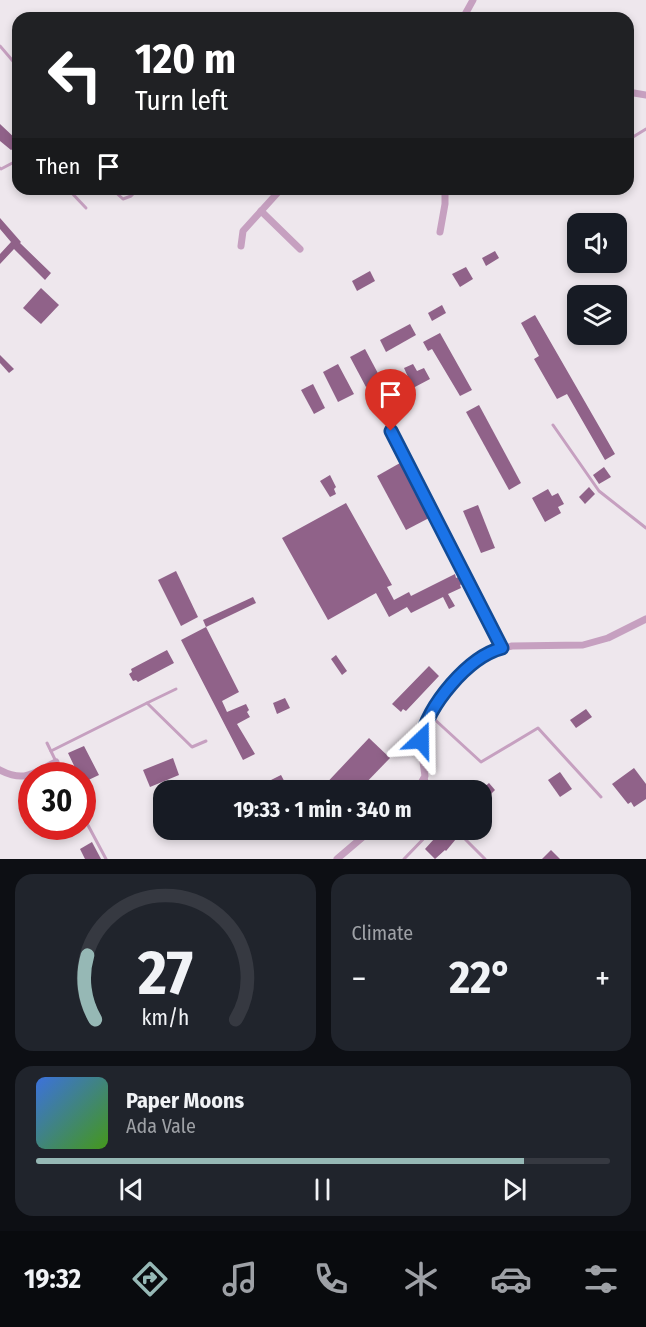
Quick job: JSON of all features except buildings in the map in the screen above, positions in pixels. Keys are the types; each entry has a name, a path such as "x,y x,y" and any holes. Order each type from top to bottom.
{"street":[{"path":"240,246 243,231 276,195"},
{"path":"441,232 444,195"},
{"path":"261,211 300,249"},
{"path":"423,780 425,776 421,740 431,716 453,684 481,657 502,648 583,645 608,638 646,619"},
{"path":"0,770 18,778"},
{"path":"341,858 360,840"}],"lane":[{"path":"0,46 12,60"},
{"path":"74,195 86,208"},
{"path":"119,195 123,199 132,195"},
{"path":"553,425 594,486 609,501 646,528"},
{"path":"391,431 502,648"},
{"path":"51,751 176,689"},
{"path":"147,703 192,747 206,741"},
{"path":"431,716 481,762 538,728 601,797"},
{"path":"47,743 56,762"},
{"path":"425,776 426,780"},
{"path":"96,840 106,859"},
{"path":"404,859 422,840"},
{"path":"466,840 484,859"}],"route":[{"path":"391,431 498,636 502,648 481,657 453,684 437,705 421,740"}]}
